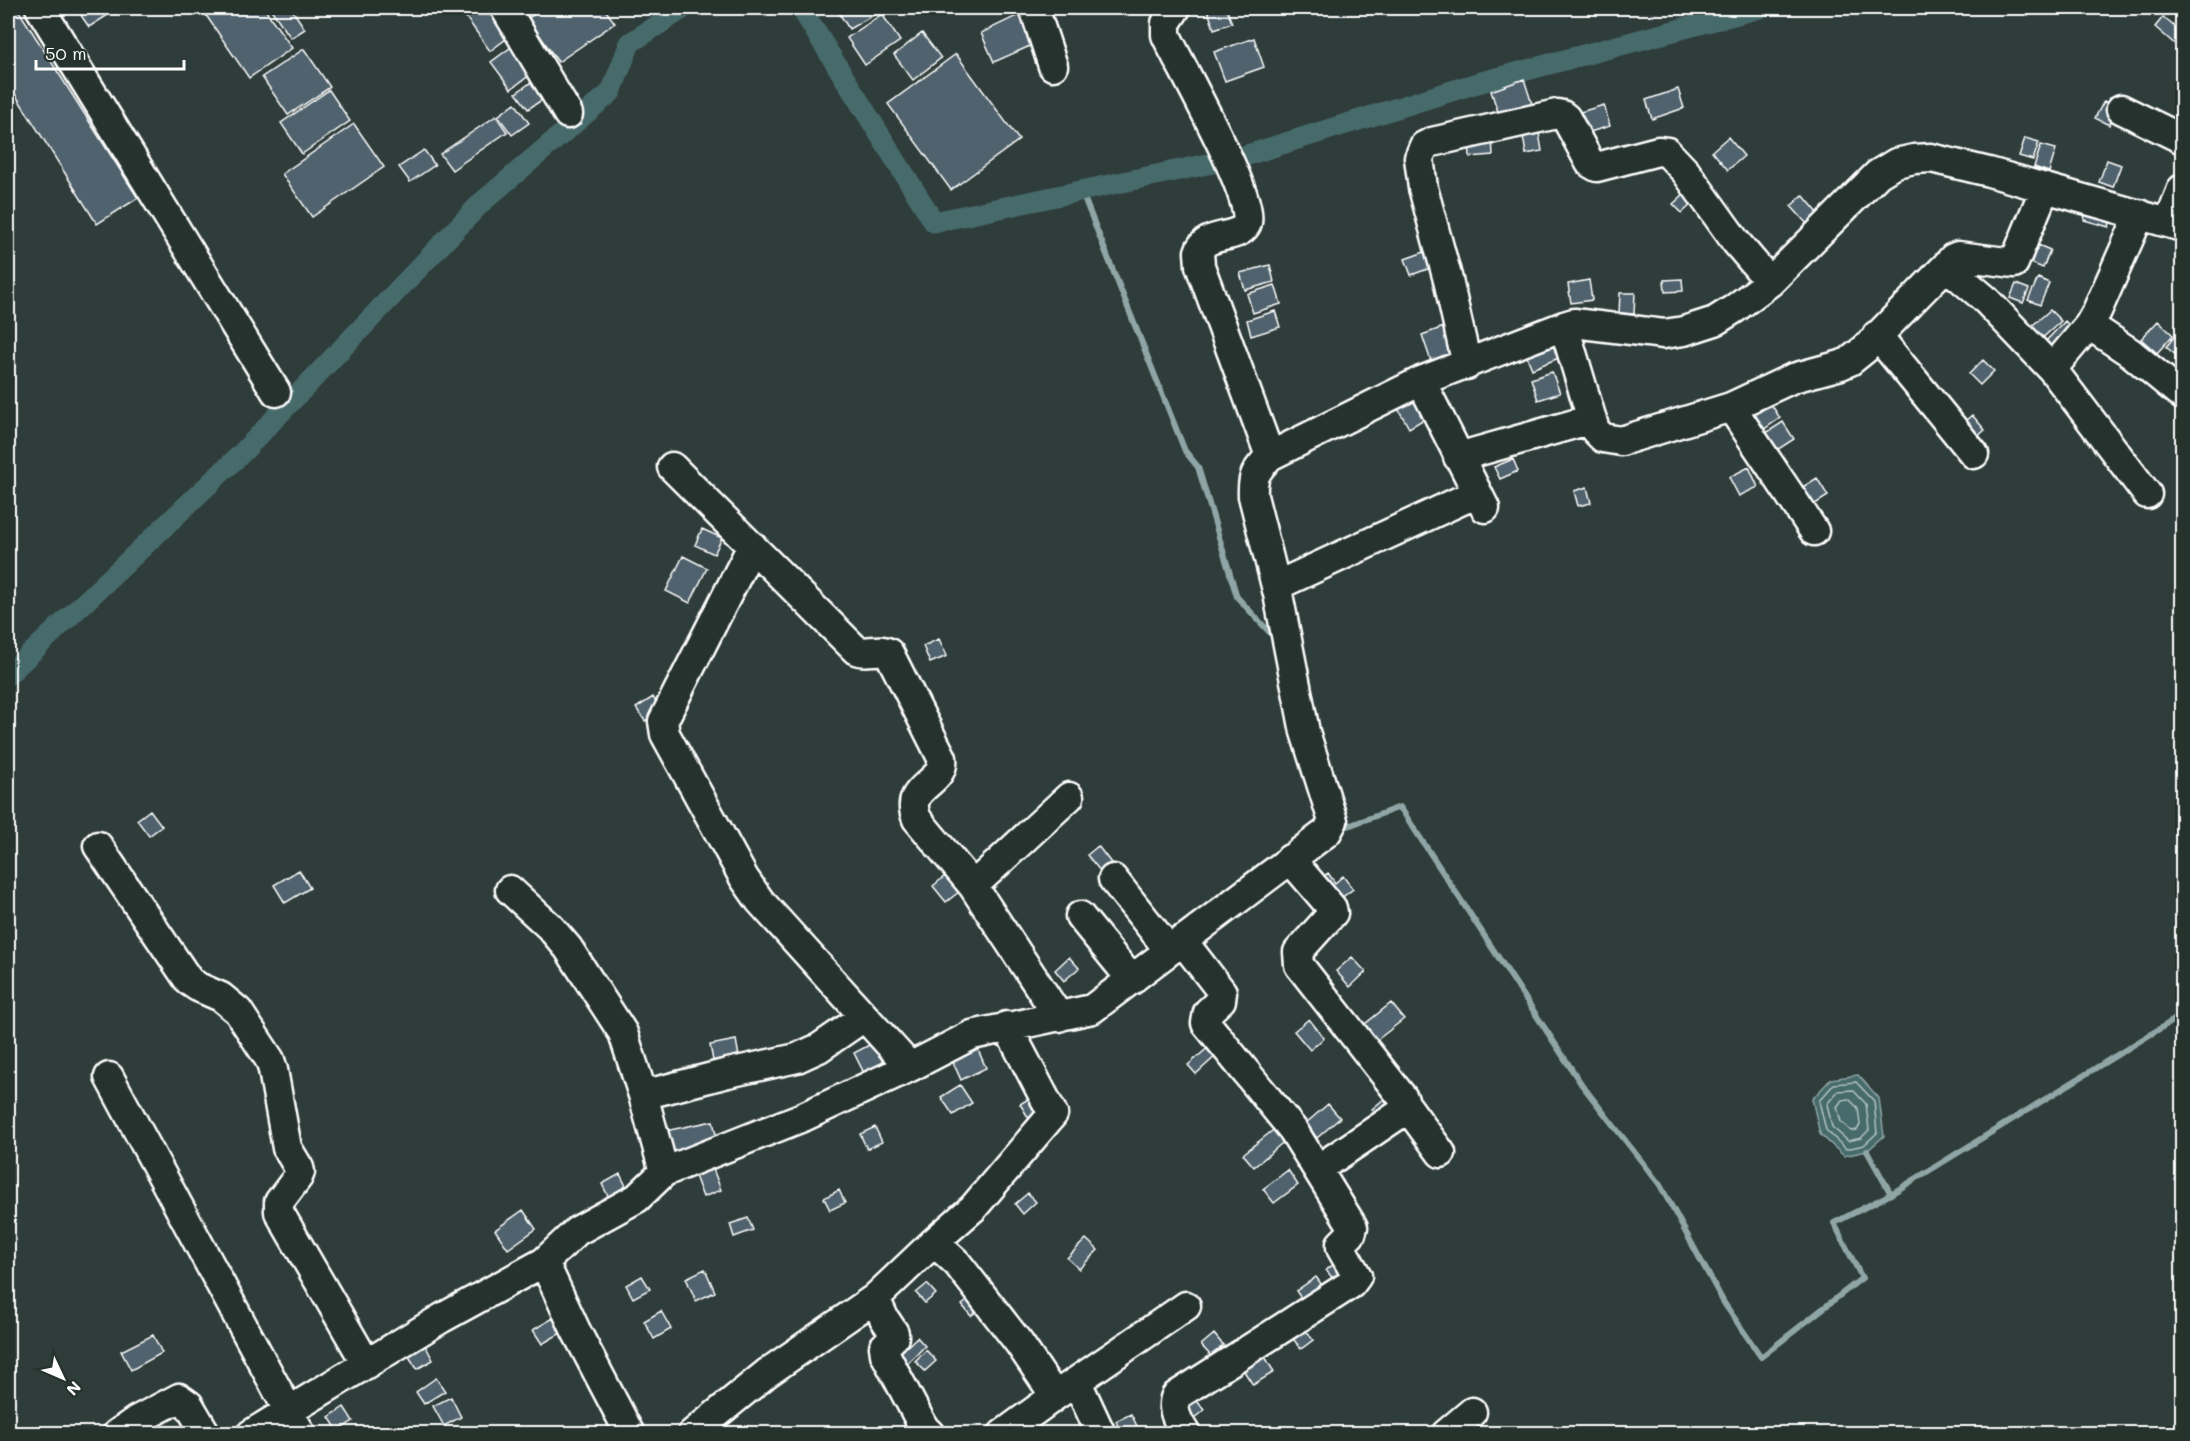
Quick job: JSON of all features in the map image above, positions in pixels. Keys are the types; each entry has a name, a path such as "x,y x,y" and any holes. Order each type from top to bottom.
{"street":[{"path":"40,8 276,392"},
{"path":"505,8 568,114"},
{"path":"1034,8 1053,66"},
{"path":"1176,8 1166,23 1166,35 1229,160 1246,205 1248,217 1247,225 1240,231 1204,245 1199,252 1200,266 1270,456"},
{"path":"2121,109 2182,139"},
{"path":"1467,365 1448,280 1423,188 1419,158 1424,146 1432,142 1557,114 1566,118 1590,162 1597,167 1658,151 1667,152 1686,172 1736,242 1770,282"},
{"path":"251,1434 295,1423 366,1363 544,1262 577,1231 638,1198 664,1172 803,1117 972,1035 1092,1009 1319,839 1333,821 1305,732 1276,586 1253,496 1252,481 1259,468 1270,456 1421,381 1467,365 1537,334 1574,323 1664,334 1684,331 1715,321 1770,282 1878,174 1896,163 1931,158 2176,225 2182,189"},
{"path":"1564,326 1599,435 1610,441 1621,441 1731,407 1793,378 1850,361 1953,258 1958,256 2011,264 2016,262 2045,188"},
{"path":"2052,369 2090,325 2140,214"},
{"path":"1946,266 1984,298 2052,369 2147,494"},
{"path":"2090,325 2131,353 2182,395"},
{"path":"1877,335 1974,454"},
{"path":"1276,586 1481,501 1421,381"},
{"path":"1731,407 1815,531"},
{"path":"1458,457 1592,419"},
{"path":"672,467 856,650 860,652 883,650 889,653 943,764 940,771 917,793 913,809 918,819 973,886 1059,1017"},
{"path":"752,546 663,721 663,726 670,743 744,878 760,901 910,1067"},
{"path":"973,886 1070,797"},
{"path":"98,846 189,981 221,997 238,1011 270,1060 277,1080 287,1148 300,1172 282,1197 278,1206 279,1212 366,1363"},
{"path":"1290,859 1329,904 1333,913 1298,952 1299,965 1403,1098 1441,1153"},
{"path":"1113,879 1222,992 1221,1000 1208,1012 1206,1023 1293,1130 1353,1227 1351,1234 1341,1244 1341,1248 1356,1272 1355,1280 1176,1396 1173,1402 1174,1408 1186,1434"},
{"path":"510,890 550,927 568,948 622,1033 644,1095 664,1172"},
{"path":"1080,916 1132,980"},
{"path":"644,1095 728,1072 797,1058 819,1048 864,1017"},
{"path":"692,1434 768,1373 875,1298 973,1208 1053,1114 1007,1026"},
{"path":"109,1077 295,1423"},
{"path":"1317,1169 1401,1113 1406,1105"},
{"path":"934,1242 957,1263 1019,1343 1066,1389 1101,1434"},
{"path":"544,1262 630,1434"},
{"path":"875,1298 884,1318 894,1332 894,1336 884,1347 885,1354 924,1428 930,1434"},
{"path":"1003,1434 1186,1306"},
{"path":"117,1434 137,1420 179,1398 189,1405 206,1434"},
{"path":"1446,1434 1472,1412"}],"water":[{"path":"1858,1075 1879,1098 1884,1136 1867,1151 1844,1156 1820,1134 1812,1099 1831,1079"}],"building":[{"path":"17,8 138,198 97,224 8,83 8,9"},
{"path":"76,8 119,8 89,27"},
{"path":"201,8 264,8 292,48 249,78"},
{"path":"270,8 291,8 305,29 291,38"},
{"path":"470,8 496,8 514,33 490,51 463,13"},
{"path":"544,8 604,8 615,23 558,62 528,18"},
{"path":"836,8 886,8 849,29"},
{"path":"1207,8 1226,8 1232,23 1214,29"},
{"path":"1025,12 1039,42 994,62 981,33"},
{"path":"882,14 900,41 865,65 847,38"},
{"path":"2163,17 2182,33 2182,40 2177,46 2155,27"},
{"path":"922,33 941,58 913,80 894,55"},
{"path":"1254,38 1264,67 1225,81 1214,52"},
{"path":"514,45 534,72 511,89 491,62"},
{"path":"304,49 330,87 288,115 262,77"},
{"path":"956,54 1019,140 951,190 888,104"},
{"path":"1524,79 1532,104 1499,115 1491,91"},
{"path":"533,81 545,98 528,109 516,93"},
{"path":"1678,89 1684,108 1652,119 1646,100"},
{"path":"329,90 350,121 302,154 281,123"},
{"path":"2104,101 2118,109 2109,125 2095,118"},
{"path":"515,103 529,123 512,135 498,116"},
{"path":"1604,105 1610,126 1583,134 1577,113"},
{"path":"496,116 507,132 452,170 440,154"},
{"path":"354,124 384,167 312,217 282,174"},
{"path":"1538,127 1542,151 1526,154 1522,130"},
{"path":"1728,137 1744,156 1728,170 1712,151"},
{"path":"2025,138 2039,142 2033,160 2019,156"},
{"path":"1492,139 1493,155 1470,157 1469,140"},
{"path":"2041,145 2056,149 2049,172 2034,167"},
{"path":"424,150 435,165 410,182 399,167"},
{"path":"2107,160 2121,165 2113,187 2099,182"},
{"path":"1684,194 1693,203 1682,213 1673,204"},
{"path":"1803,195 1818,213 1807,224 1791,206"},
{"path":"2087,205 2113,212 2109,227 2084,220"},
{"path":"2038,245 2050,250 2043,268 2031,263"},
{"path":"1430,250 1436,266 1411,275 1405,259"},
{"path":"1270,265 1274,282 1245,290 1240,273"},
{"path":"2038,278 2049,283 2040,305 2028,300"},
{"path":"1682,279 1683,291 1665,292 1664,280"},
{"path":"1589,280 1592,300 1571,303 1568,284"},
{"path":"2016,284 2029,289 2023,303 2010,298"},
{"path":"1275,285 1281,304 1253,313 1247,294"},
{"path":"1620,293 1635,293 1634,314 1619,313"},
{"path":"2050,310 2061,321 2037,343 2026,331"},
{"path":"1275,311 1280,327 1251,336 1247,320"},
{"path":"2065,321 2074,330 2052,353 2043,344"},
{"path":"2158,321 2173,335 2157,353 2141,339"},
{"path":"1449,325 1459,354 1432,364 1422,335"},
{"path":"1557,333 1566,355 1532,369 1523,347"},
{"path":"2174,337 2182,343 2182,360 2166,347"},
{"path":"1983,360 1994,371 1980,385 1969,374"},
{"path":"1552,372 1560,393 1538,400 1531,379"},
{"path":"1421,392 1433,414 1409,428 1396,405"},
{"path":"1771,404 1780,418 1760,432 1751,418"},
{"path":"1972,415 1985,430 1969,444 1956,429"},
{"path":"1783,422 1794,439 1777,450 1766,433"},
{"path":"1513,459 1518,471 1500,479 1494,467"},
{"path":"1749,467 1758,487 1739,496 1729,477"},
{"path":"1817,478 1828,496 1812,506 1801,488"},
{"path":"1587,487 1591,503 1578,506 1574,491"},
{"path":"702,529 722,538 714,554 695,545"},
{"path":"683,556 707,568 690,603 666,591"},
{"path":"939,639 947,656 930,663 923,646"},
{"path":"653,697 661,711 645,721 636,708"},
{"path":"150,810 162,826 149,836 137,820"},
{"path":"1098,846 1111,863 1101,872 1087,855"},
{"path":"299,870 310,888 285,903 274,885"},
{"path":"1328,873 1335,883 1343,876 1353,889 1336,902 1319,880"},
{"path":"945,876 959,892 946,902 933,886"},
{"path":"1069,957 1079,968 1064,981 1055,970"},
{"path":"1352,957 1366,972 1350,987 1336,971"},
{"path":"1391,1003 1404,1019 1377,1040 1365,1024"},
{"path":"1309,1019 1324,1038 1310,1050 1294,1031"},
{"path":"736,1040 740,1062 714,1066 710,1045"},
{"path":"974,1041 986,1068 961,1080 949,1053"},
{"path":"873,1043 885,1066 866,1077 854,1053"},
{"path":"1211,1045 1218,1054 1196,1074 1188,1065"},
{"path":"960,1085 972,1103 953,1115 941,1097"},
{"path":"1391,1093 1404,1107 1385,1124 1372,1109"},
{"path":"1033,1096 1044,1113 1031,1122 1020,1104"},
{"path":"1328,1104 1340,1118 1317,1138 1305,1124"},
{"path":"713,1121 718,1144 670,1154 665,1131"},
{"path":"875,1127 882,1142 867,1149 860,1134"},
{"path":"1277,1127 1287,1139 1254,1167 1243,1154"},
{"path":"710,1161 721,1190 703,1197 692,1168"},
{"path":"1288,1170 1298,1185 1274,1203 1263,1189"},
{"path":"620,1174 627,1188 609,1198 602,1184"},
{"path":"839,1190 845,1203 830,1210 824,1198"},
{"path":"1028,1193 1036,1202 1023,1214 1015,1204"},
{"path":"523,1210 536,1229 508,1249 495,1230"},
{"path":"748,1218 753,1230 734,1237 730,1224"},
{"path":"1086,1239 1098,1250 1079,1269 1067,1258"},
{"path":"1344,1257 1338,1285 1326,1270"},
{"path":"705,1269 715,1292 696,1301 686,1278"},
{"path":"642,1276 650,1289 633,1298 626,1285"},
{"path":"1316,1277 1328,1293 1307,1307 1296,1291"},
{"path":"927,1284 936,1294 925,1303 916,1293"},
{"path":"975,1295 984,1305 971,1316 962,1305"},
{"path":"661,1311 671,1329 654,1339 644,1321"},
{"path":"553,1318 561,1333 542,1344 533,1330"},
{"path":"1303,1326 1313,1340 1301,1349 1290,1335"},
{"path":"1214,1334 1223,1345 1211,1356 1201,1345"},
{"path":"153,1335 162,1353 131,1370 121,1351"},
{"path":"917,1337 925,1346 908,1363 899,1354"},
{"path":"425,1345 433,1360 417,1369 408,1355"},
{"path":"926,1350 936,1361 925,1371 915,1361"},
{"path":"1264,1355 1274,1372 1253,1385 1242,1368"},
{"path":"436,1378 445,1391 424,1404 416,1392"},
{"path":"451,1397 461,1417 444,1426 433,1406"},
{"path":"1194,1397 1204,1410 1193,1419 1183,1406"},
{"path":"344,1407 353,1421 338,1431 329,1417"},
{"path":"1131,1414 1138,1428 1121,1434 1116,1421"}],"waterway":[{"path":"8,675 243,452 481,203 611,92 630,43 684,8"},
{"path":"801,8 934,222 1241,157 1474,84 1760,8"},
{"path":"1081,190 1185,451 1198,467 1237,597 1273,636 1274,642"},
{"path":"1339,823 1348,826 1400,807 1582,1085 1660,1185 1724,1303 1761,1357 1862,1278 1834,1223 1891,1194 2182,1015"},
{"path":"1867,1151 1891,1194"}]}
